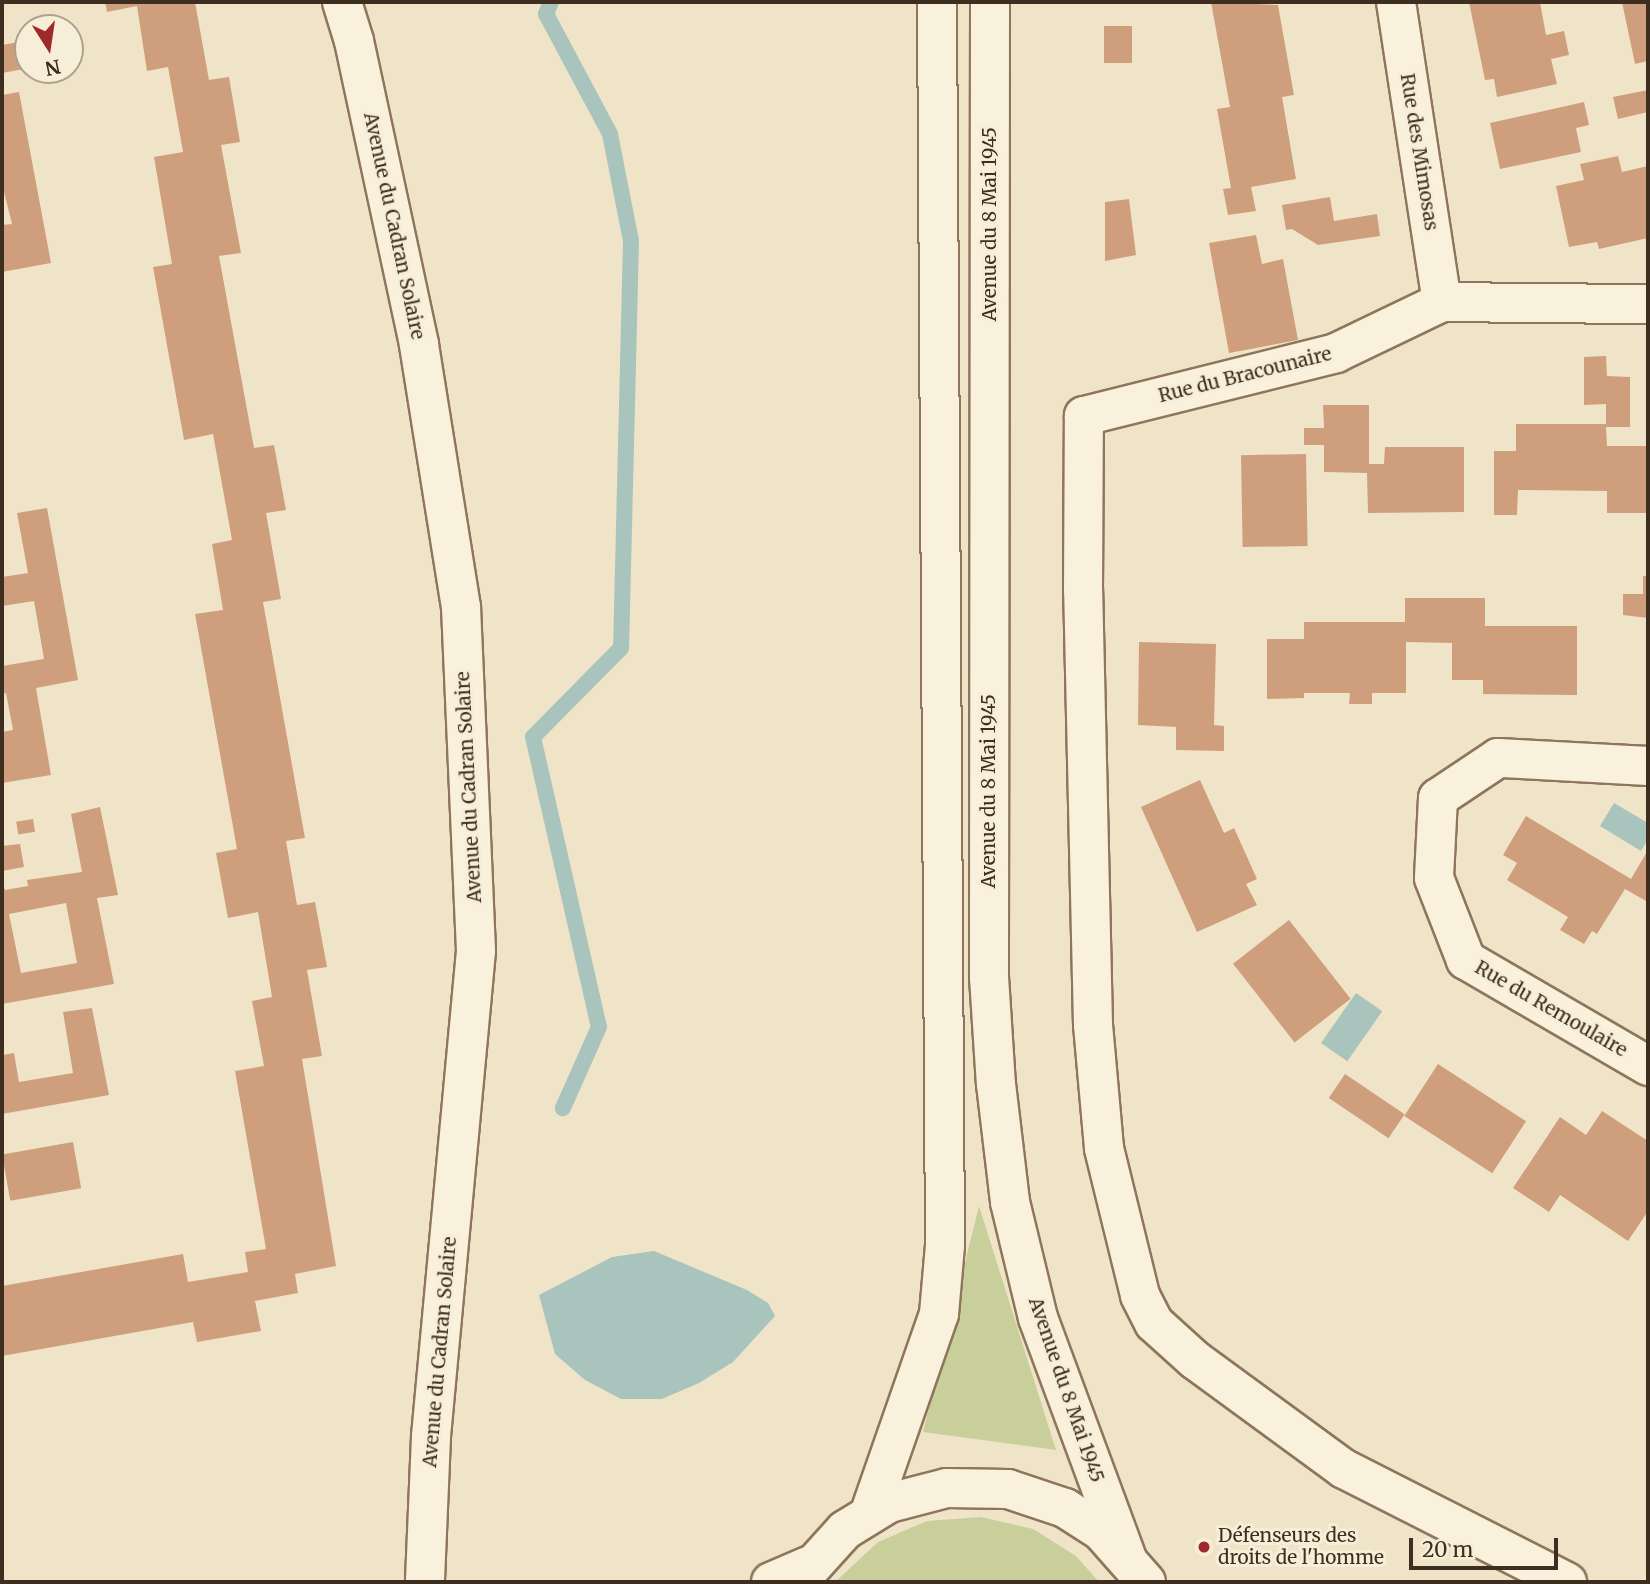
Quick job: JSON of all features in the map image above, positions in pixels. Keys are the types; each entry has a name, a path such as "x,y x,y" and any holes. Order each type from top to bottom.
{"street":[{"name":"Avenue du Cadran Solaire","path":"342,2 354,41 419,345 461,607 476,951 431,1437 425,1582"},
{"path":"869,1515 939,1314 945,1246 937,2"},
{"name":"Avenue du 8 Mai 1945","path":"990,2 989,964 996,1084 1010,1202 1038,1318 1137,1571"},
{"name":"Rue des Mimosas","path":"1396,2 1442,302"},
{"name":"Rue du Bracounaire","path":"1567,1582 1344,1469 1195,1360 1154,1323 1140,1295 1104,1148 1093,1025 1083,589 1084,416 1336,353 1442,302 1648,304"},
{"name":"Rue du Remoulaire","path":"1648,766 1499,758 1438,798 1434,878 1466,960 1648,1066"},
{"path":"771,1582 803,1574 845,1530 889,1503 947,1488 1008,1489 1065,1508 1101,1531 1137,1571"}],"green space":[{"path":"979,1206 1056,1450 923,1432"},
{"path":"981,1517 1033,1529 1076,1556 1099,1582 835,1582 878,1542 927,1521"}],"water":[{"path":"1614,803 1648,823 1648,839 1641,851 1600,826"},
{"path":"1356,993 1382,1011 1347,1061 1321,1043"},
{"path":"654,1251 747,1290 768,1303 775,1316 733,1362 699,1383 662,1399 621,1399 585,1380 555,1354 539,1295 612,1257"}],"building":[{"path":"105,2 195,2 209,80 229,77 240,142 221,145 241,253 219,256 254,448 274,445 286,510 266,513 281,599 263,602 305,838 286,841 297,905 315,902 327,967 307,970 322,1056 302,1059 336,1266 295,1274 298,1293 255,1301 261,1331 197,1342 193,1322 2,1356 2,1286 183,1254 188,1282 248,1272 245,1252 266,1249 235,1071 264,1066 252,1001 272,997 258,912 228,918 216,853 237,849 195,614 223,610 212,544 232,540 213,434 184,440 153,267 172,264 154,157 183,152 168,67 147,71 137,6 107,12"},
{"path":"1211,2 1278,5 1294,95 1282,97 1296,179 1251,187 1256,211 1228,215 1223,189 1231,188 1217,109 1230,107"},
{"path":"1469,2 1540,2 1546,35 1564,31 1569,55 1551,59 1557,84 1497,97 1494,79 1485,80"},
{"path":"1622,2 1648,2 1648,61 1635,64"},
{"path":"1104,26 1132,26 1132,63 1104,63"},
{"path":"14,43 14,71 2,73 2,45"},
{"path":"1648,90 1648,112 1618,119 1613,97"},
{"path":"19,92 51,263 2,272 2,225 12,224 2,184 2,95"},
{"path":"1584,102 1589,125 1576,128 1581,152 1500,169 1490,123"},
{"path":"1618,156 1622,172 1648,166 1648,238 1599,249 1597,242 1569,247 1556,186 1584,180 1580,164"},
{"path":"1330,197 1334,221 1377,214 1380,236 1318,245 1292,229 1286,230 1282,205"},
{"path":"1129,199 1136,255 1105,261 1105,202"},
{"path":"1256,235 1262,264 1283,259 1298,340 1229,353 1209,243"},
{"path":"1606,356 1607,376 1630,377 1630,427 1606,427 1607,446 1648,446 1648,513 1607,513 1607,491 1518,490 1517,515 1494,515 1494,451 1516,451 1516,424 1606,424 1606,404 1584,405 1584,357"},
{"path":"1323,405 1369,405 1369,464 1384,464 1385,447 1464,447 1464,512 1368,513 1367,473 1324,472 1324,445 1304,445 1304,428 1324,428"},
{"path":"1306,454 1308,546 1243,547 1241,455"},
{"path":"47,508 78,680 36,688 51,775 2,783 2,732 13,730 6,693 2,694 2,666 44,659 34,601 2,606 2,577 28,573 17,513"},
{"path":"1643,576 1648,576 1648,618 1623,615 1623,594 1643,594"},
{"path":"1405,598 1485,598 1485,626 1577,626 1577,695 1483,694 1483,680 1452,680 1452,643 1406,642 1406,693 1372,693 1372,704 1349,704 1350,693 1304,693 1304,698 1267,699 1267,639 1304,639 1304,622 1405,622"},
{"path":"1139,642 1216,644 1214,725 1224,726 1224,751 1176,750 1176,727 1138,725"},
{"path":"1200,780 1224,833 1234,828 1257,879 1246,884 1257,905 1197,932 1141,807"},
{"path":"100,807 118,895 97,898 114,984 2,1004 2,881 5,890 28,886 27,880 82,872 71,814","holes":["66,903 77,963 21,973 9,914"]},
{"path":"1526,816 1631,879 1648,850 1646,901 1625,889 1597,934 1592,931 1584,944 1560,930 1568,917 1507,880 1517,863 1503,855"},
{"path":"33,819 35,832 18,834 16,822"},
{"path":"20,844 24,867 2,871 2,846"},
{"path":"1289,920 1351,999 1295,1043 1233,964"},
{"path":"92,1008 109,1095 2,1114 2,1055 14,1053 19,1082 73,1073 63,1012"},
{"path":"1438,1064 1526,1121 1492,1173 1404,1116"},
{"path":"1345,1074 1405,1114 1388,1138 1329,1098"},
{"path":"1602,1111 1648,1141 1648,1211 1628,1241 1560,1195 1549,1212 1513,1188 1560,1117 1586,1135"},
{"path":"73,1142 81,1188 10,1201 2,1155"}],"waterway":[{"path":"551,2 546,14 610,134 631,241 621,648 533,737 599,1027 563,1108"}],"place":[{"name":"Défenseurs des droits de l'homme","path":"1204,1547"}]}
